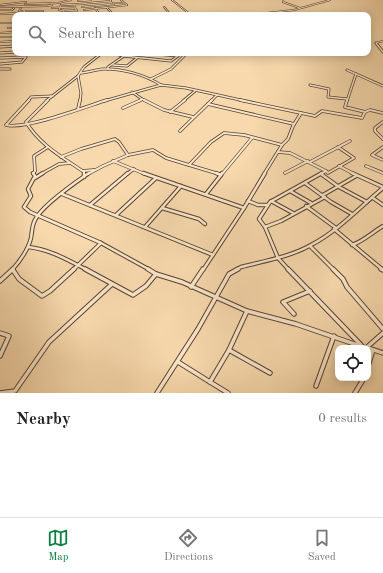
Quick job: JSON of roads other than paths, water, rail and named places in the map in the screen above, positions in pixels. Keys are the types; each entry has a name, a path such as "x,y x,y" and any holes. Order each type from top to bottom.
{"street":[{"path":"29,0 18,11 43,11"},
{"path":"0,6 25,3 52,3 71,0 77,10 64,11 59,10 60,8"},
{"path":"91,0 78,1 84,10 127,5 121,0"},
{"path":"0,6 33,7 80,4 111,0 114,4"},
{"path":"172,0 187,12"},
{"path":"283,0 283,2 301,8"},
{"path":"272,12 301,8 330,0"},
{"path":"82,7 124,3"},
{"path":"94,6 98,12"},
{"path":"0,10 12,10 15,7"},
{"path":"29,11 33,7"},
{"path":"52,8 75,7"},
{"path":"164,7 168,12"},
{"path":"107,8 111,12"},
{"path":"0,14 10,14"},
{"path":"6,17 10,14"},
{"path":"0,23 11,23"},
{"path":"0,33 12,32"},
{"path":"0,37 12,37"},
{"path":"0,42 12,41"},
{"path":"383,41 376,43 383,52"},
{"path":"0,47 12,46"},
{"path":"0,53 12,52"},
{"path":"83,178 85,174 82,171 60,157 48,147 30,131 26,122 36,110 78,76 94,56"},
{"path":"108,69 108,67 124,56 172,61 178,56"},
{"path":"150,79 164,75 185,56"},
{"path":"0,58 26,57 21,63 0,64"},
{"path":"111,65 127,66 137,58"},
{"path":"86,66 96,70"},
{"path":"0,69 10,69"},
{"path":"80,73 108,69 150,79 160,85"},
{"path":"347,70 383,86"},
{"path":"356,74 347,99 346,107 365,112 370,110 383,112"},
{"path":"78,76 82,93 78,109"},
{"path":"54,96 32,97 6,125 13,127 27,125 132,92 160,85 195,90 317,116 324,111 360,118 363,117 365,112"},
{"path":"310,85 329,89 328,97 347,99"},
{"path":"170,112 195,90"},
{"path":"132,92 142,99 170,112 193,117"},
{"path":"180,131 217,95"},
{"path":"123,108 140,102 142,99"},
{"path":"208,104 294,124"},
{"path":"191,287 244,208 282,145 290,135 294,124 301,113"},
{"path":"383,122 375,128 375,131 383,140"},
{"path":"189,165 223,134 236,133 282,145"},
{"path":"206,194 252,138"},
{"path":"60,157 115,139 119,142 128,155"},
{"path":"285,173 338,148 346,141 350,140"},
{"path":"35,178 33,174 34,156 48,147"},
{"path":"383,147 372,155 383,160"},
{"path":"338,148 354,158 328,172 326,171 271,201 259,219 265,227 278,258 361,345"},
{"path":"0,280 13,270 23,259 32,236 33,222 38,215 83,178 112,160 153,150 166,158 221,175"},
{"path":"278,152 290,153 326,171"},
{"path":"112,160 156,178 244,208"},
{"path":"70,163 59,164 35,178 28,189 31,198 24,206 38,215 100,243 156,274 182,282 247,311 277,318 361,345"},
{"path":"157,393 178,362 216,298 224,281 234,270 278,258 310,246 325,237 373,198 383,187 357,176 339,166"},
{"path":"366,166 383,173"},
{"path":"82,171 96,169"},
{"path":"90,205 134,169"},
{"path":"321,174 339,187 367,202"},
{"path":"265,227 275,225 357,176"},
{"path":"116,215 156,178"},
{"path":"305,182 353,214"},
{"path":"145,227 181,186"},
{"path":"289,191 311,203"},
{"path":"62,194 213,255"},
{"path":"373,198 383,205"},
{"path":"248,201 267,205"},
{"path":"271,201 294,213"},
{"path":"306,206 335,228 352,245 383,270"},
{"path":"162,208 199,219 205,224"},
{"path":"352,245 359,243 369,234 383,226"},
{"path":"13,270 19,279 42,296 50,291 100,243"},
{"path":"310,246 343,279 347,287 383,329"},
{"path":"28,248 40,248 78,264 133,295 146,286 156,274"},
{"path":"0,393 15,391 49,342 112,284"},
{"path":"294,314 283,302 310,291"},
{"path":"210,382 229,350 247,311"},
{"path":"0,333 9,336 0,356"},
{"path":"370,345 378,336 383,334"},
{"path":"316,386 334,336"},
{"path":"229,350 270,373"},
{"path":"371,356 373,350 383,353"},
{"path":"178,362 228,393"},
{"path":"355,393 362,381"}]}
